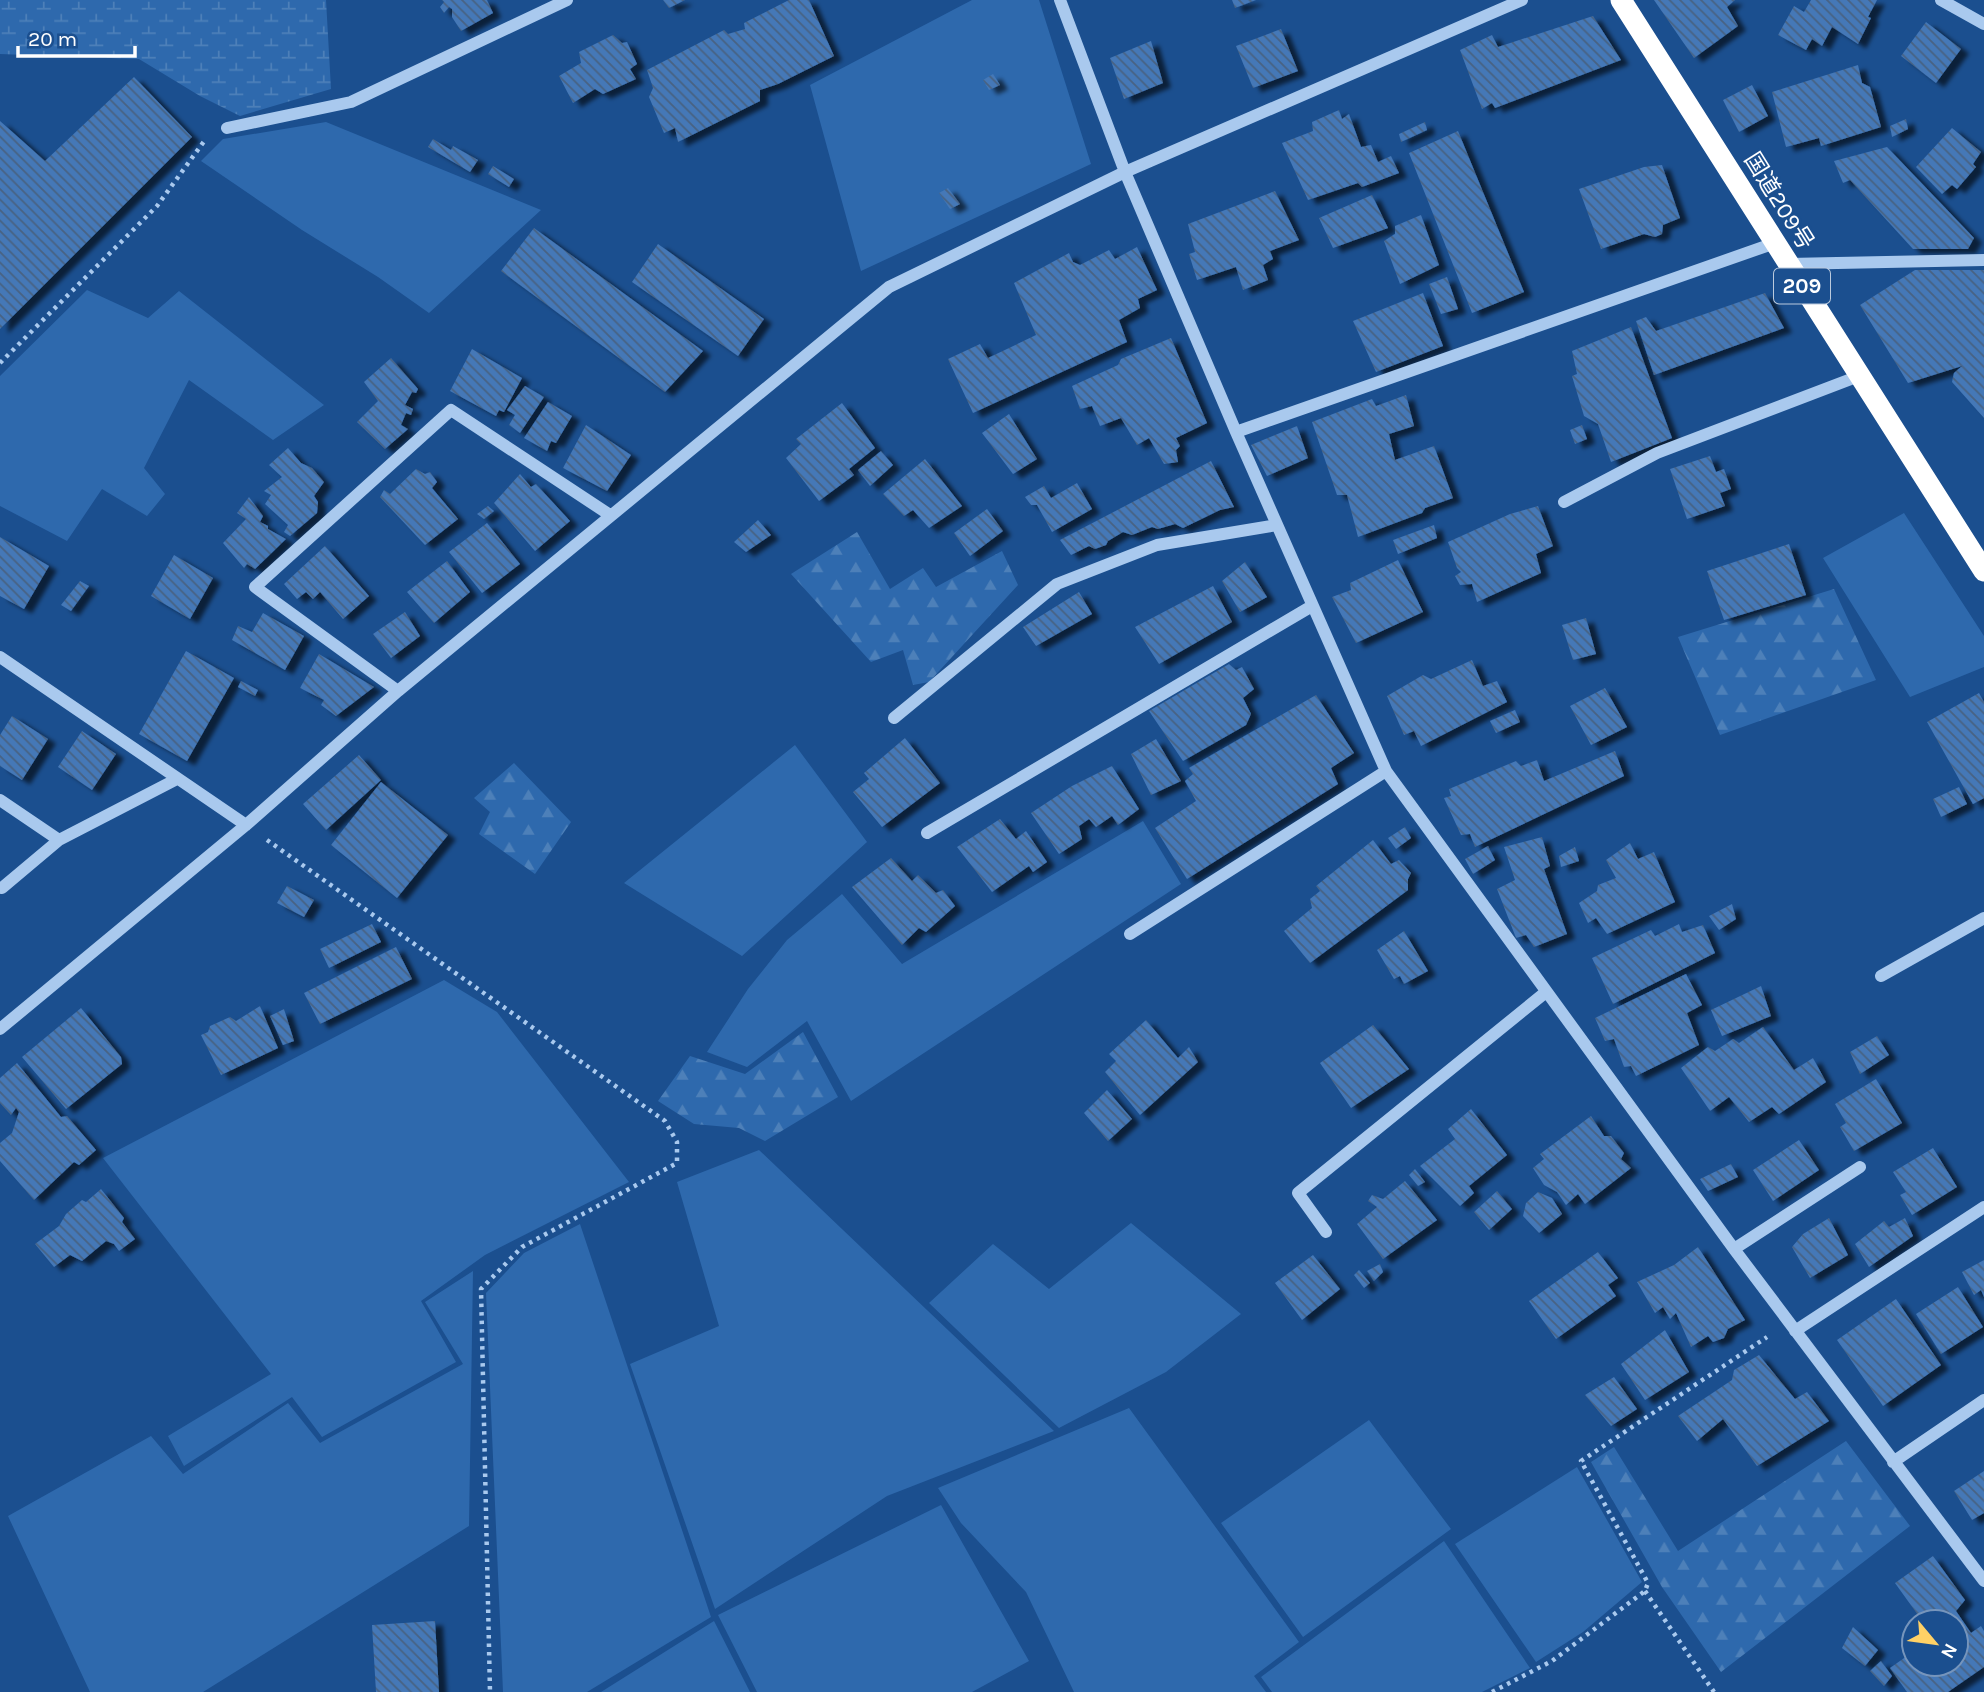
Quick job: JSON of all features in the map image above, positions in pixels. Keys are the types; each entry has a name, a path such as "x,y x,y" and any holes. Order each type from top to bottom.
{"highway":[{"name":"国道209号","path":"1621,0 1984,571"}],"street":[{"path":"227,128 351,102 567,0"},
{"path":"1060,0 1125,172 1385,771 1734,1249 1984,1581"},
{"path":"0,1029 246,825 398,691 889,287 1125,172 1522,0"},
{"path":"1941,0 1984,24"},
{"path":"1236,432 1775,243"},
{"path":"1788,264 1984,260"},
{"path":"1564,502 1657,453 1859,376"},
{"path":"398,691 255,587 451,410 610,515"},
{"path":"894,718 1057,584 1157,545 1277,525"},
{"path":"927,833 1312,606"},
{"path":"0,657 246,825"},
{"path":"1130,934 1385,771"},
{"path":"2,888 59,840 177,779"},
{"path":"0,800 59,840"},
{"path":"1881,976 1984,918"},
{"path":"1326,1232 1298,1194 1545,992"},
{"path":"1734,1249 1860,1167"},
{"path":"1791,1326 1984,1207"},
{"path":"1894,1462 1984,1400"}],"path":[{"path":"0,363 157,206 210,132 227,128"},
{"path":"246,825 665,1121 677,1142 677,1163 522,1247 481,1289 490,1692"},
{"path":"1492,1692 1552,1661 1645,1591 1648,1583 1581,1461 1791,1326"},
{"path":"1645,1591 1713,1692"}],"green space":[{"path":"0,0 326,0 331,89 240,116 200,96 139,59 0,54"},
{"path":"972,0 1039,0 1091,164 861,271 810,85"},
{"path":"326,122 541,210 429,313 201,161 223,139"},
{"path":"87,290 148,318 179,291 324,405 273,440 189,380 144,468 165,494 147,516 102,489 67,541 0,506 0,376"},
{"path":"1904,513 1984,636 1984,667 1910,697 1823,558"},
{"path":"857,532 890,589 923,568 936,587 1002,551 1018,585 929,682 913,685 903,650 871,662 791,574"},
{"path":"1834,589 1876,680 1720,735 1678,637"},
{"path":"795,745 867,842 742,956 624,883"},
{"path":"514,763 571,822 535,874 479,834 490,812 474,798"},
{"path":"1143,821 1181,884 851,1101 807,1021 747,1067 707,1052 748,989 787,940 842,894 902,964"},
{"path":"444,980 497,1012 629,1182 485,1255 421,1301 456,1362 322,1437 292,1397 184,1466 168,1436 271,1374 103,1158"},
{"path":"803,1032 838,1097 765,1141 739,1128 694,1124 658,1101 690,1056 745,1074"},
{"path":"759,1150 1054,1431 887,1496 715,1609 630,1364 719,1326 677,1182"},
{"path":"1131,1223 1241,1314 1166,1372 1059,1428 929,1303 993,1244 1049,1289"},
{"path":"580,1224 711,1617 587,1692 503,1692 486,1293 524,1253"},
{"path":"473,1271 469,1526 203,1692 90,1692 8,1516 151,1436 183,1474 288,1403 320,1443 463,1364 425,1302"},
{"path":"1129,1408 1299,1642 1254,1676 1266,1692 1074,1692 1026,1592 961,1523 938,1488"},
{"path":"1369,1420 1451,1529 1303,1637 1221,1523"},
{"path":"1846,1441 1910,1526 1721,1672 1662,1587 1591,1462 1614,1447 1678,1551"},
{"path":"1577,1467 1642,1582 1583,1632 1536,1662 1455,1544"},
{"path":"941,1505 1029,1661 972,1692 757,1692 718,1615"},
{"path":"1444,1541 1530,1668 1482,1692 1272,1692 1261,1677"},
{"path":"714,1621 750,1692 601,1692"}],"building":[{"path":"442,0 487,0 493,13 461,31 452,17 452,9 449,7 444,13 440,7 444,2"},
{"path":"663,0 685,0 669,8"},
{"path":"789,0 809,0 834,56 760,90 760,101 678,142 675,128 664,133 649,97 653,88 647,70 724,30 728,34 745,29 744,23"},
{"path":"1232,0 1256,0 1235,8"},
{"path":"1654,0 1735,0 1727,7 1738,26 1694,58"},
{"path":"1811,0 1877,0 1858,44 1832,27 1822,46 1812,39 1806,50 1778,35 1794,6 1804,12"},
{"path":"1593,16 1621,60 1495,108 1492,103 1482,109 1460,50 1492,35 1498,47"},
{"path":"1926,22 1961,49 1936,83 1901,56"},
{"path":"1281,29 1298,71 1253,88 1236,46"},
{"path":"613,35 622,43 627,42 637,64 630,69 636,79 603,94 595,89 573,103 559,76 581,63 579,52"},
{"path":"1151,41 1163,83 1124,99 1110,58"},
{"path":"1858,65 1862,83 1870,87 1881,127 1821,146 1819,138 1786,147 1772,92"},
{"path":"993,74 1000,85 989,90 983,80"},
{"path":"134,77 192,137 0,329 0,121 45,161"},
{"path":"1752,85 1768,116 1739,132 1723,100"},
{"path":"1339,110 1342,119 1349,114 1361,147 1371,145 1378,162 1391,156 1399,173 1362,187 1358,183 1308,200 1282,143 1313,131 1312,122"},
{"path":"1906,119 1908,129 1892,137 1890,126"},
{"path":"1425,122 1427,130 1401,142 1399,134"},
{"path":"1952,128 1981,152 1973,164 1976,167 1957,189 1952,185 1942,194 1916,167"},
{"path":"1458,131 1524,292 1472,313 1409,153"},
{"path":"433,139 451,150 453,146 478,160 470,172 428,147"},
{"path":"1887,147 1974,238 1968,249 1913,249 1850,180 1843,183 1834,161"},
{"path":"1662,165 1680,218 1663,225 1662,234 1655,237 1644,234 1601,249 1579,189 1644,167"},
{"path":"493,166 514,179 509,187 488,174"},
{"path":"948,188 960,204 950,209 939,193"},
{"path":"1275,191 1299,240 1270,251 1273,259 1263,265 1268,280 1243,290 1236,267 1197,280 1189,254 1195,252 1188,224"},
{"path":"1372,195 1388,228 1333,248 1319,218"},
{"path":"1421,215 1439,265 1400,284 1384,241 1395,234 1395,226"},
{"path":"534,228 703,351 665,392 501,271"},
{"path":"658,244 764,319 738,356 632,282"},
{"path":"1137,247 1157,290 1138,299 1140,308 1119,320 1127,342 973,413 948,359 980,344 988,358 1036,335 1014,283 1069,253 1073,262 1080,265 1109,250 1115,259"},
{"path":"1915,270 1984,270 1984,418 1952,382 1954,373 1962,366 1908,383 1860,305"},
{"path":"1447,277 1458,309 1441,314 1429,284"},
{"path":"1423,293 1443,346 1376,372 1353,321"},
{"path":"1765,293 1784,328 1654,375 1636,321 1646,317 1656,331"},
{"path":"1631,327 1672,438 1611,462 1598,424 1584,416 1572,376 1577,374 1572,351"},
{"path":"1171,338 1207,423 1176,438 1180,446 1176,450 1178,462 1164,464 1149,438 1137,445 1121,418 1100,426 1092,406 1080,409 1072,386 1118,365 1121,359"},
{"path":"472,349 522,378 504,412 499,410 496,416 450,391"},
{"path":"391,358 418,389 416,393 412,392 405,405 413,409 411,415 406,413 401,425 408,429 385,449 357,422 378,401 364,382"},
{"path":"525,386 544,397 520,433 509,425 515,415 507,410"},
{"path":"1406,395 1414,426 1389,434 1395,460 1434,446 1453,498 1425,508 1422,513 1358,537 1347,495 1337,495 1312,422 1372,399 1376,406"},
{"path":"548,402 572,416 556,443 551,441 547,451 524,438"},
{"path":"842,403 875,448 849,469 854,475 819,501 786,458 801,444 796,439"},
{"path":"1009,414 1037,459 1013,474 982,433"},
{"path":"586,425 631,455 607,491 563,468"},
{"path":"1582,425 1587,439 1575,444 1570,430"},
{"path":"1297,426 1308,458 1267,476 1251,445"},
{"path":"288,448 324,482 314,496 318,502 317,513 290,536 284,532 288,525 265,504 271,495 264,491 282,477 269,465"},
{"path":"881,451 893,465 870,486 858,470"},
{"path":"1710,456 1716,472 1724,469 1731,489 1720,493 1725,506 1687,519 1670,469"},
{"path":"925,459 962,506 929,528 913,510 904,516 883,494"},
{"path":"1211,461 1234,507 1220,510 1183,528 1175,524 1158,529 1152,527 1132,535 1123,532 1106,545 1095,549 1089,546 1071,555 1060,540"},
{"path":"416,469 425,474 430,472 437,482 432,488 458,519 425,545 380,497 384,490 390,494"},
{"path":"520,474 531,487 536,484 570,521 535,551 494,503"},
{"path":"1077,483 1092,509 1052,532 1037,505 1031,505 1025,497 1044,486 1051,498"},
{"path":"249,497 263,516 260,522 286,539 255,569 247,564 244,568 223,543 246,519 237,513"},
{"path":"488,506 494,511 484,519 477,514"},
{"path":"1538,506 1553,546 1536,554 1541,573 1477,602 1472,584 1460,585 1455,576 1461,572 1448,542 1510,514"},
{"path":"987,509 1003,531 970,556 954,533"},
{"path":"758,520 771,535 746,552 734,542"},
{"path":"487,523 520,564 482,593 449,552"},
{"path":"1434,525 1437,538 1398,554 1393,540"},
{"path":"0,537 49,566 24,609 0,596"},
{"path":"1789,544 1806,595 1724,620 1707,571"},
{"path":"325,546 369,596 343,619 320,592 313,599 306,592 297,599 284,584"},
{"path":"174,555 213,578 190,619 151,596"},
{"path":"1398,560 1423,612 1356,643 1332,597 1351,590 1350,583"},
{"path":"447,561 470,592 434,623 407,592"},
{"path":"1245,562 1267,597 1240,612 1222,581"},
{"path":"80,581 89,586 71,611 61,605"},
{"path":"1213,586 1232,622 1159,664 1135,627"},
{"path":"1079,592 1092,614 1036,646 1023,627"},
{"path":"405,612 420,636 391,658 373,634"},
{"path":"263,613 304,636 285,670 232,640 238,626 252,632"},
{"path":"1586,618 1596,654 1573,660 1562,625"},
{"path":"186,651 234,678 187,761 139,734"},
{"path":"319,654 374,687 336,716 321,705 324,700 300,688"},
{"path":"1472,660 1483,686 1497,681 1507,702 1421,746 1414,731 1404,735 1387,696 1423,675 1431,679"},
{"path":"1229,664 1236,670 1242,667 1254,689 1243,698 1251,714 1246,725 1183,761 1149,711"},
{"path":"241,681 258,690 255,696 238,687"},
{"path":"1605,688 1627,727 1591,745 1570,706"},
{"path":"1979,693 1984,702 1984,798 1973,804 1927,722"},
{"path":"1316,695 1354,753 1331,768 1338,784 1187,879 1155,828 1196,801 1185,781 1193,774 1189,768"},
{"path":"1515,710 1520,722 1496,733 1490,721"},
{"path":"12,716 48,739 22,780 0,766 0,735"},
{"path":"82,731 116,754 92,790 58,767"},
{"path":"905,738 940,783 882,827 853,792 869,779 864,773"},
{"path":"1156,739 1181,781 1151,795 1131,754"},
{"path":"1615,751 1624,776 1475,847 1470,834 1461,835 1444,798 1451,796 1449,789 1516,761 1521,766 1537,760 1544,781"},
{"path":"359,755 381,780 326,830 303,804"},
{"path":"1112,766 1139,809 1118,825 1112,816 1096,827 1089,819 1079,826 1082,839 1059,854 1031,813 1072,786"},
{"path":"381,782 448,835 397,898 331,845"},
{"path":"1959,787 1967,804 1941,817 1933,799"},
{"path":"1000,819 1016,839 1026,831 1047,862 1033,872 1029,866 992,892 957,847"},
{"path":"1405,827 1411,838 1396,849 1388,838"},
{"path":"1542,837 1550,866 1544,869 1567,934 1534,947 1526,935 1516,938 1497,889 1515,880 1504,847"},
{"path":"1373,840 1391,864 1399,860 1411,873 1408,890 1310,963 1284,931 1312,908 1310,899 1320,891 1316,886"},
{"path":"1630,843 1638,859 1654,852 1675,902 1607,934 1596,918 1588,923 1579,903 1597,891 1598,885 1616,878 1606,860"},
{"path":"1488,846 1495,860 1473,874 1465,859"},
{"path":"1575,847 1579,861 1561,867 1559,856"},
{"path":"891,858 912,881 918,875 936,893 943,890 955,906 926,932 919,928 902,945 852,887"},
{"path":"287,886 314,900 304,917 277,903"},
{"path":"1732,904 1736,919 1719,930 1709,916"},
{"path":"372,924 381,942 329,968 320,949"},
{"path":"1679,924 1682,932 1703,925 1715,953 1613,1004 1592,958 1651,930 1655,936"},
{"path":"1404,931 1428,971 1404,984 1400,976 1394,979 1377,950"},
{"path":"396,947 412,979 320,1024 304,993"},
{"path":"1686,974 1702,1005 1687,1013 1699,1045 1636,1076 1631,1066 1624,1067 1614,1039 1605,1041 1595,1018"},
{"path":"1761,986 1771,1016 1722,1036 1711,1010"},
{"path":"260,1006 278,1048 221,1075 201,1035 208,1032 210,1026 230,1017 236,1021"},
{"path":"81,1008 121,1057 122,1064 66,1109 22,1057"},
{"path":"284,1009 294,1041 283,1045 270,1016"},
{"path":"1146,1020 1178,1058 1189,1047 1198,1062 1140,1115 1105,1072 1116,1061 1109,1054"},
{"path":"1373,1025 1409,1069 1351,1108 1320,1063"},
{"path":"1763,1027 1794,1070 1813,1058 1826,1082 1779,1114 1772,1107 1749,1122 1729,1097 1710,1111 1681,1068 1708,1047 1715,1051 1733,1039 1739,1043"},
{"path":"1877,1036 1889,1055 1860,1074 1850,1052"},
{"path":"17,1063 61,1117 67,1116 96,1150 79,1165 74,1162 34,1200 0,1161 0,1143 12,1133 19,1112 16,1108 11,1115 0,1103 0,1078"},
{"path":"1876,1079 1902,1123 1854,1151 1840,1127 1846,1123 1835,1104"},
{"path":"1107,1090 1132,1119 1108,1141 1084,1113"},
{"path":"1471,1109 1507,1155 1469,1186 1474,1193 1460,1206 1420,1166 1455,1139 1448,1129"},
{"path":"1591,1116 1604,1136 1611,1136 1624,1153 1621,1159 1631,1168 1585,1204 1578,1194 1566,1205 1557,1192 1544,1185 1533,1168 1544,1159 1540,1154"},
{"path":"1799,1140 1819,1170 1773,1201 1753,1170"},
{"path":"1933,1148 1957,1187 1912,1215 1900,1195 1906,1192 1893,1172"},
{"path":"1731,1164 1738,1177 1708,1191 1700,1179"},
{"path":"1415,1169 1425,1182 1418,1186 1409,1175"},
{"path":"1405,1181 1437,1220 1383,1259 1357,1224 1377,1207 1368,1201 1372,1195 1383,1199"},
{"path":"101,1189 124,1218 122,1222 135,1239 119,1251 114,1244 106,1241 82,1261 70,1255 54,1267 35,1244 59,1226 66,1214 82,1200 86,1202"},
{"path":"1497,1191 1512,1209 1489,1230 1474,1212"},
{"path":"1538,1192 1552,1198 1562,1214 1539,1233 1523,1216 1526,1203"},
{"path":"1829,1218 1848,1255 1810,1278 1792,1247 1803,1234"},
{"path":"1905,1218 1913,1236 1869,1267 1855,1244 1884,1221 1889,1227"},
{"path":"1698,1247 1745,1320 1728,1329 1724,1338 1713,1342 1708,1336 1691,1347 1676,1313 1670,1319 1663,1307 1655,1313 1637,1282 1674,1265"},
{"path":"1598,1252 1618,1278 1608,1285 1616,1296 1556,1339 1529,1301"},
{"path":"1313,1255 1340,1289 1302,1320 1275,1283"},
{"path":"1984,1260 1984,1297 1981,1290 1974,1295 1962,1272"},
{"path":"1380,1264 1383,1272 1374,1281 1367,1271"},
{"path":"1359,1270 1370,1283 1364,1288 1354,1275"},
{"path":"1958,1287 1983,1327 1941,1354 1916,1314"},
{"path":"1896,1299 1941,1365 1883,1406 1837,1340"},
{"path":"1665,1330 1689,1372 1645,1400 1621,1364"},
{"path":"1759,1355 1795,1399 1807,1392 1829,1421 1757,1466 1723,1419 1697,1441 1678,1416 1732,1380 1734,1370"},
{"path":"1614,1377 1637,1409 1611,1426 1585,1395"},
{"path":"1984,1471 1984,1513 1972,1520 1954,1491"},
{"path":"1933,1556 1965,1600 1958,1608 1913,1608 1895,1583"},
{"path":"435,1621 439,1692 376,1692 372,1625"},
{"path":"1981,1626 1984,1631 1984,1667 1970,1677 1970,1632"},
{"path":"1853,1627 1878,1650 1865,1666 1842,1648"},
{"path":"1881,1661 1892,1676 1884,1686 1870,1671"},
{"path":"1900,1661 1900,1678 1968,1678 1948,1692 1907,1692 1890,1668"}]}
